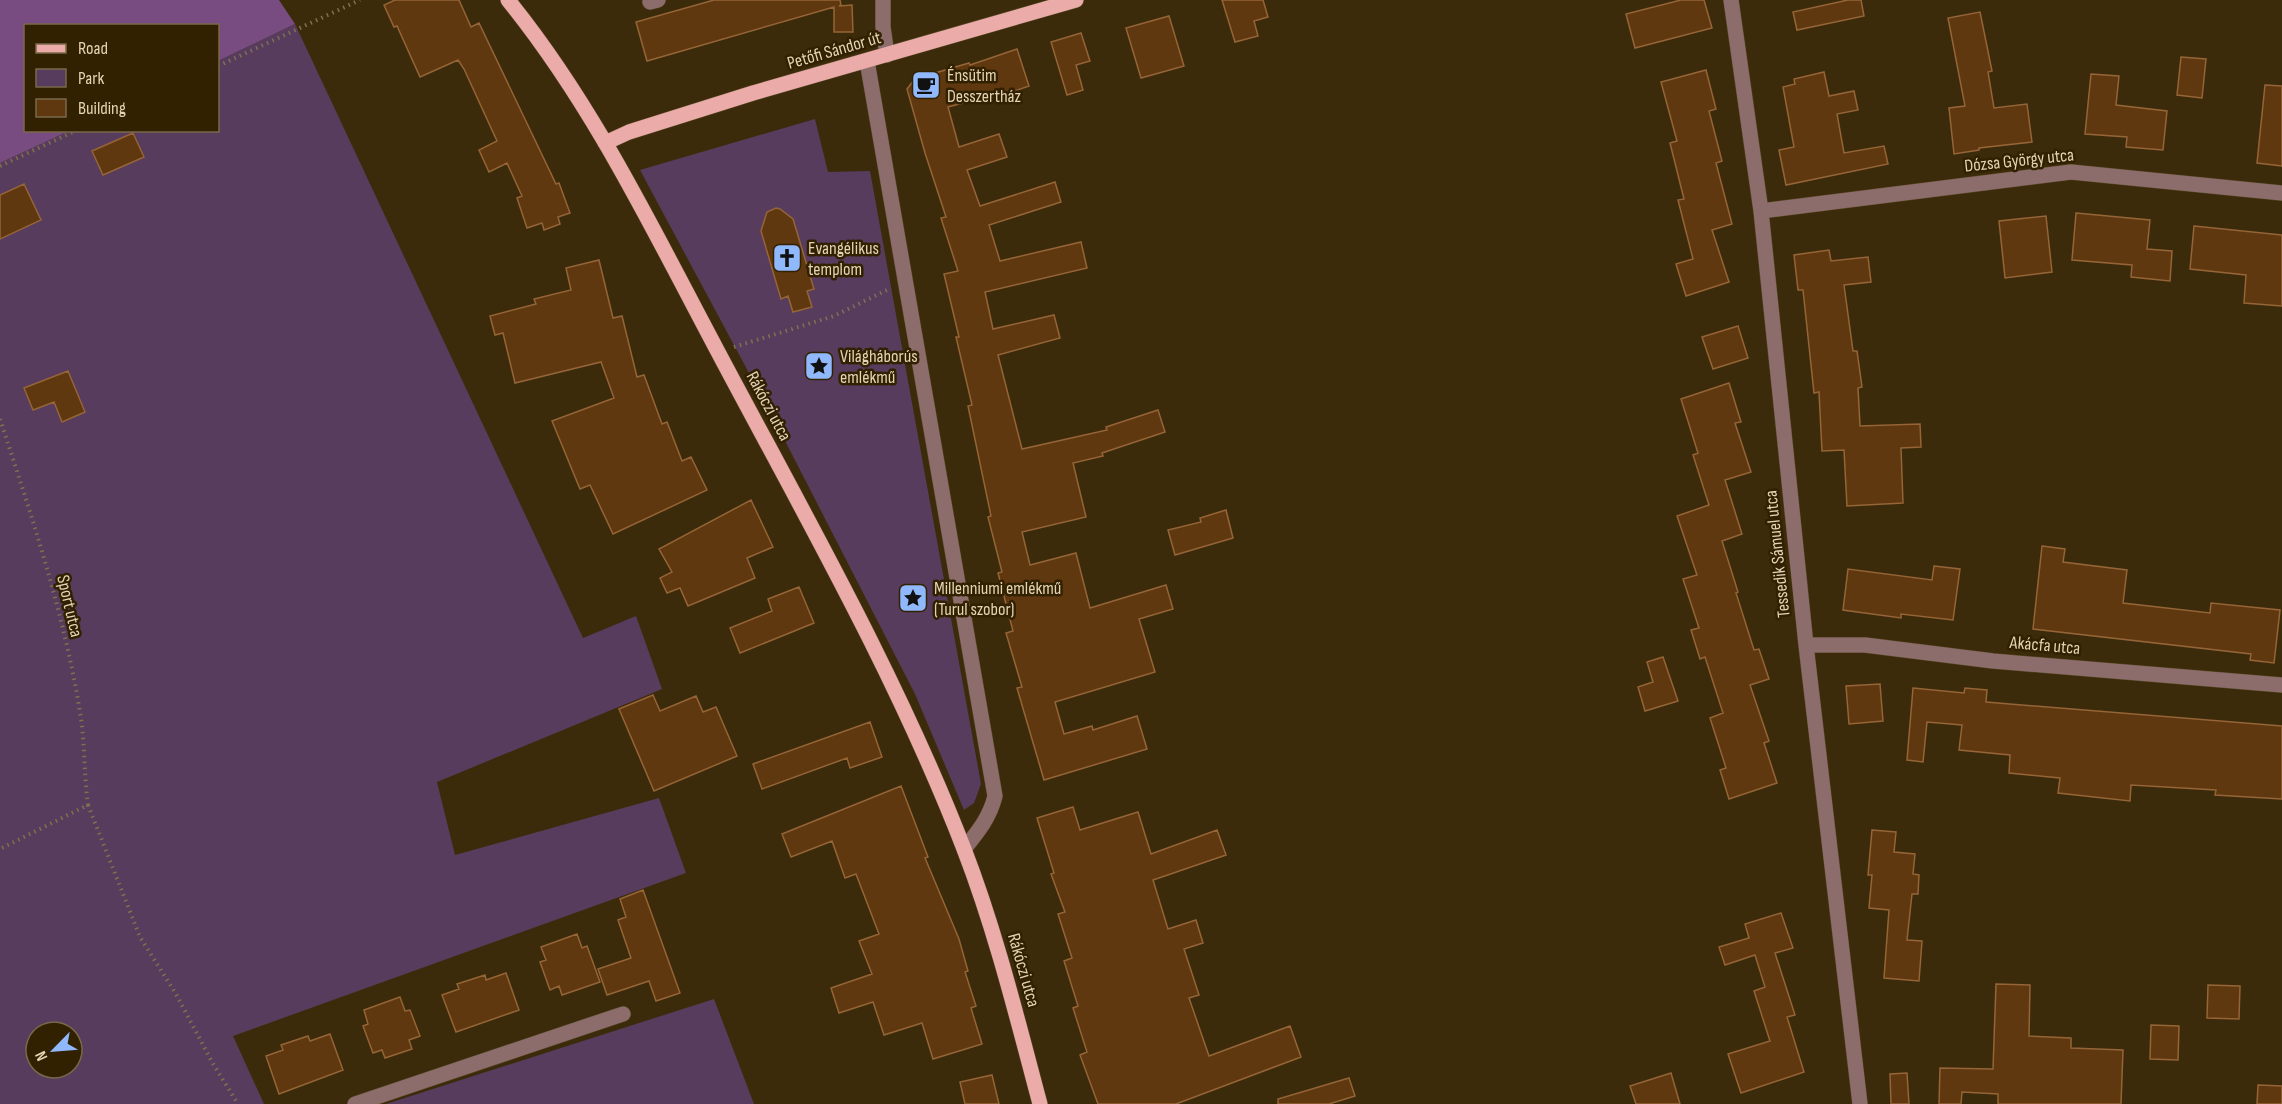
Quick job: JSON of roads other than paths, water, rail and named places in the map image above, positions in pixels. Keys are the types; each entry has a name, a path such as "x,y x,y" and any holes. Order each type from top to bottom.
{"main road":[{"name":"Rákóczi utca","path":"508,0 558,66 635,194 813,528 903,706 964,849 1001,954 1040,1104"},
{"name":"Petőfi Sándor út","path":"605,143 628,132 753,93 1076,0"}],"street":[{"path":"884,0 883,27 887,55"},
{"name":"Tessedik Sámuel utca","path":"1731,0 1761,211 1806,645 1860,1104"},
{"path":"867,61 995,796 992,809 980,830 964,849"},
{"name":"Dózsa György utca","path":"1761,211 2071,172 2282,193"},
{"name":"Akácfa utca","path":"1806,645 1865,645 1993,661 2282,685"},
{"path":"356,1104 623,1014"}],"place":[{"name":"Énsütim Desszertház","path":"926,85"},
{"name":"Evangélikus templom","path":"787,258"},
{"name":"Világháborús emlékmű","path":"819,366"},
{"name":"Millenniumi emlékmű (Turul szobor)","path":"913,598"}]}
